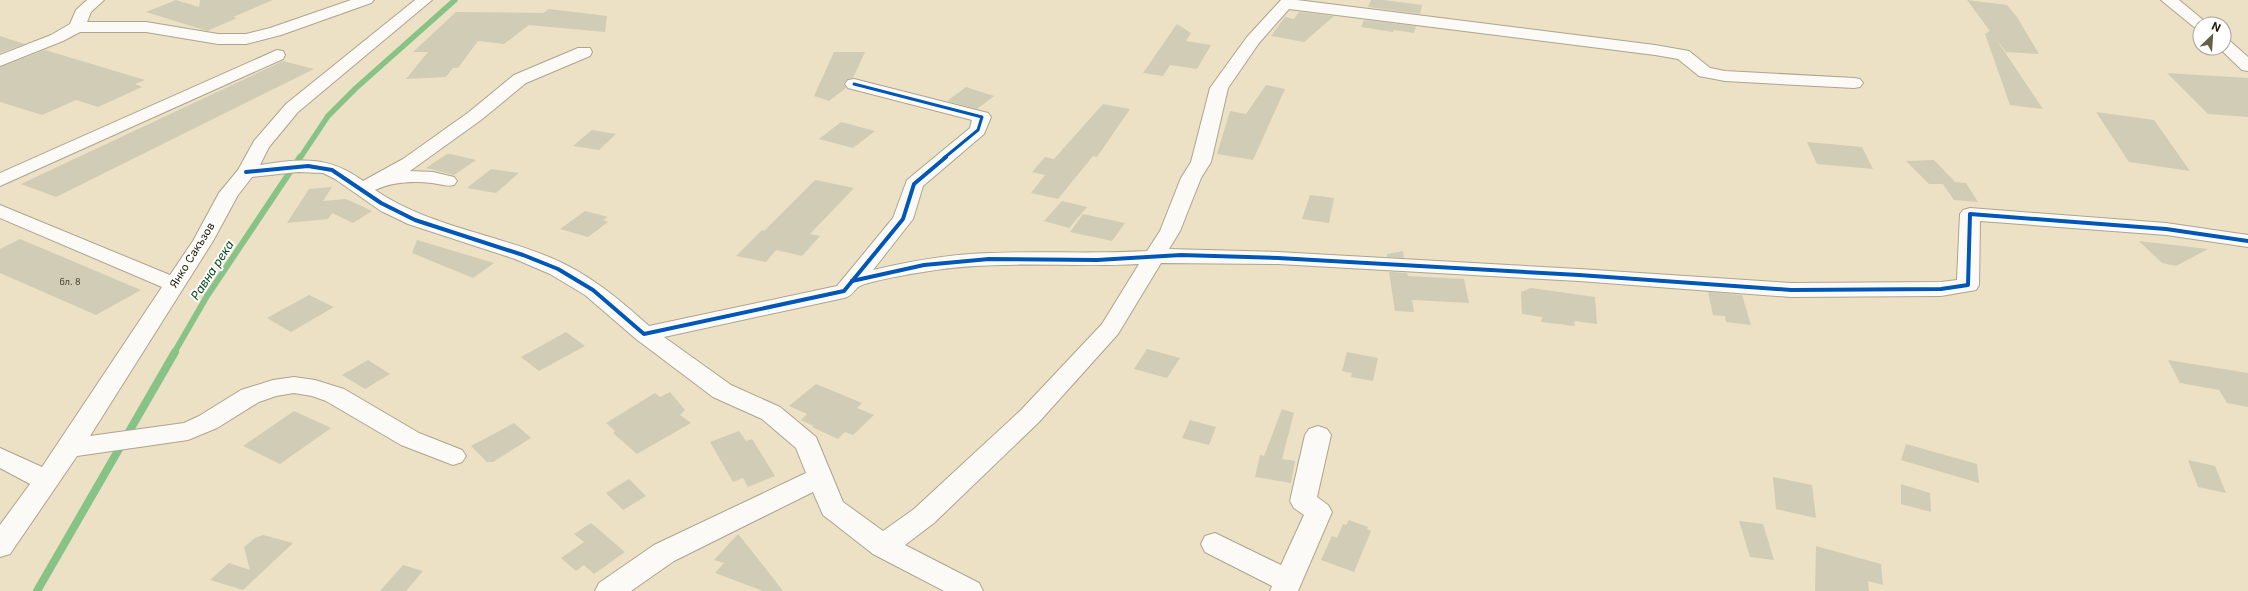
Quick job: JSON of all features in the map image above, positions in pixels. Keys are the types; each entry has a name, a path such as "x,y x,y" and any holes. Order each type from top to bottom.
{"street":[{"path":"77,26 84,10 96,0"},
{"path":"0,61 57,38 77,26 146,27 218,39 246,39 274,32 366,0"},
{"name":"Янко Сакъзов","path":"0,546 69,448 203,241 229,193 246,172 261,145 292,108 424,0"},
{"path":"2169,0 2192,18"},
{"path":"883,546 924,516 1030,416 1110,329 1170,231 1191,178 1201,162 1219,88 1253,40 1287,2 1655,50 1683,55 1705,72 1725,76 1854,83"},
{"path":"2232,51 2248,66"},
{"path":"360,188 383,179 410,163 475,116 520,79 584,52"},
{"path":"0,180 277,55"},
{"path":"644,334 844,291 903,219 914,184 978,130 982,117 854,84"},
{"path":"246,172 301,167 327,168 343,174 384,205 415,220 459,236 521,254 559,270 604,298 644,334 722,391 771,413 807,443 819,478 832,508 883,546 969,591"},
{"path":"383,179 414,176 437,177 447,180"},
{"path":"0,211 174,284"},
{"path":"852,281 924,265 989,259 1097,260 1181,255 1293,259 1571,274 1791,290 1941,289 1968,285 1970,214 2166,229 2248,241"},
{"path":"69,448 188,432 208,422 250,396 273,388 294,385 315,388 335,395 410,439 452,456"},
{"path":"1214,544 1287,586 1319,512 1303,501 1318,435"},
{"path":"0,457 46,481"},
{"path":"609,591 664,553 819,478"}],"building":[{"path":"176,0 199,7 200,0 273,0 233,17 237,18 207,31 146,12"},
{"path":"1371,0 1422,5 1420,14 1368,7"},
{"path":"1967,0 2007,5 2017,17 2039,54 2006,52 1996,39 2043,109 2010,105 1985,34 1990,31"},
{"path":"549,9 607,16 605,32 529,25 504,44 478,41 458,68 453,68 446,77 406,79 428,52 413,52 456,12 543,13"},
{"path":"1299,12 1334,16 1304,42 1271,36 1285,17 1294,19"},
{"path":"1364,20 1416,26 1414,33 1394,30 1393,32 1361,27"},
{"path":"1177,24 1191,33 1186,41 1211,45 1197,69 1170,65 1163,76 1143,73"},
{"path":"0,36 25,44 0,53"},
{"path":"45,50 145,80 135,84 142,87 98,107 76,100 42,115 0,102 0,67"},
{"path":"834,52 865,52 853,78 848,79 844,83 846,88 829,101 814,96"},
{"path":"283,61 314,69 56,197 21,184"},
{"path":"2167,73 2248,78 2248,117 2208,114"},
{"path":"1266,85 1285,89 1253,160 1217,154 1230,111 1246,114"},
{"path":"966,87 994,96 977,109 947,101"},
{"path":"1103,104 1130,109 1097,157 1093,156 1058,199 1031,193 1045,175 1032,172 1045,157 1054,159"},
{"path":"2096,112 2154,120 2190,171 2129,162"},
{"path":"841,122 875,131 853,148 819,139"},
{"path":"592,130 616,134 599,150 573,146"},
{"path":"1807,142 1862,147 1873,169 1817,164"},
{"path":"447,154 476,160 454,175 426,168"},
{"path":"1934,160 1955,182 1966,183 1978,202 1954,200 1943,184 1929,184 1906,161"},
{"path":"491,169 519,173 496,193 467,188"},
{"path":"815,180 854,188 810,234 820,236 802,256 776,250 766,262 736,256 762,230 764,231"},
{"path":"332,187 323,201 346,199 372,211 353,223 332,213 328,219 287,223 309,189"},
{"path":"1310,195 1334,198 1329,223 1302,219"},
{"path":"1062,201 1087,207 1069,228 1044,221"},
{"path":"585,211 608,217 603,220 608,222 588,237 560,229"},
{"path":"1083,214 1125,223 1112,241 1070,232"},
{"path":"20,239 141,290 96,315 0,273 0,249"},
{"path":"417,240 494,263 473,278 412,253"},
{"path":"2139,241 2208,249 2176,266 2162,263"},
{"path":"1403,251 1404,258 1387,257 1387,254"},
{"path":"1389,272 1407,273 1408,276 1464,279 1469,303 1412,300 1414,312 1395,311"},
{"path":"1531,288 1595,297 1597,324 1574,321 1575,326 1541,322 1542,317 1522,314 1521,292"},
{"path":"1708,292 1742,295 1751,325 1726,322 1725,316 1713,315"},
{"path":"309,295 334,307 291,332 267,318"},
{"path":"566,332 585,346 539,371 521,357"},
{"path":"1147,349 1180,358 1167,378 1134,369"},
{"path":"1347,352 1378,358 1373,381 1351,377 1352,373 1342,371"},
{"path":"368,360 390,374 365,389 342,375"},
{"path":"2168,360 2248,373 2248,407 2227,403 2219,390 2180,383"},
{"path":"816,384 862,403 857,408 874,415 853,435 845,432 838,439 812,427 814,426 801,420 807,414 789,406"},
{"path":"670,392 685,410 680,415 691,423 637,454 613,433 615,431 606,423 655,393 660,397"},
{"path":"1282,409 1294,413 1282,459 1295,461 1291,483 1255,477 1260,455 1264,456"},
{"path":"294,411 331,428 280,464 243,446"},
{"path":"1190,420 1216,427 1209,445 1182,438"},
{"path":"514,423 531,438 493,462 487,462 471,446"},
{"path":"739,431 746,441 752,439 775,476 748,487 743,478 733,482 710,442"},
{"path":"1906,444 1977,464 1979,483 1901,460"},
{"path":"2188,460 2215,466 2226,493 2198,487"},
{"path":"1773,477 1812,485 1816,518 1776,509"},
{"path":"629,479 646,496 623,510 606,493"},
{"path":"1901,484 1930,493 1931,512 1901,504"},
{"path":"1349,520 1368,527 1367,529 1371,531 1354,572 1321,560 1332,536 1337,538 1343,524 1346,525"},
{"path":"1739,521 1763,524 1774,560 1750,557"},
{"path":"591,523 625,552 594,574 584,565 576,571 561,558 584,542 574,534"},
{"path":"738,534 783,591 763,591 715,573 724,563 714,560"},
{"path":"263,535 293,543 243,590 210,580 229,563 250,570 244,547 255,538"},
{"path":"1816,546 1881,564 1883,585 1868,581 1869,591 1815,591"},
{"path":"403,565 423,571 406,591 380,591"}],"waterway":[{"name":"Равна река","path":"300,158 328,116 356,88 455,0"},
{"name":"Равна река","path":"174,353 207,296 300,157"},
{"name":"Равна река","path":"37,591 175,352"}],"cycle path":[{"path":"246,172 308,166 318,166 332,170 342,175 381,203 401,214 432,227 541,261 570,275 593,290 644,334 844,291 903,219 914,184 978,130 982,117 854,84"},
{"path":"852,281 924,265 989,259 1097,260 1181,255 1278,258 1579,275 1791,290 1941,289 1968,285 1970,214 2166,229 2248,241"}]}
